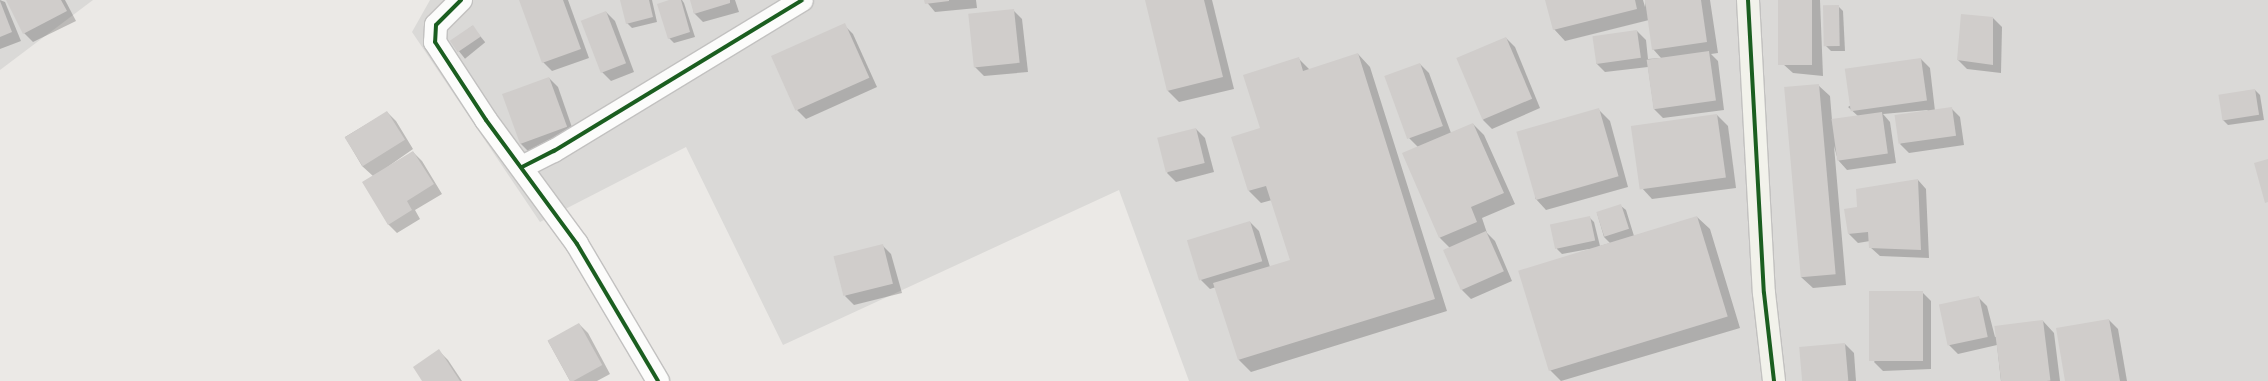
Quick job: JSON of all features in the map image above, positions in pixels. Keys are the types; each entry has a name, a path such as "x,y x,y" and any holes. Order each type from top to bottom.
{"street":[{"path":"461,0 436,25 435,42 486,120 522,167 577,244 658,381"},
{"path":"522,167 561,147 802,0"},
{"path":"1748,0 1764,293 1774,381"}],"shaded area":[{"path":"0,0 93,0 0,70"},
{"path":"430,0 2268,0 2268,381 1189,381 1119,190 783,345 686,147 540,222 412,32"}],"building":[{"path":"6,0 61,0 67,11 23,34"},
{"path":"519,0 563,0 581,49 542,63"},
{"path":"620,0 649,0 653,17 626,24"},
{"path":"669,0 681,0 690,32 668,39 657,4"},
{"path":"690,0 730,0 730,3 694,14"},
{"path":"924,0 949,0 949,1 925,4"},
{"path":"1145,0 1204,0 1223,77 1167,91"},
{"path":"1545,0 1635,0 1637,9 1553,30"},
{"path":"1645,0 1701,0 1707,42 1652,50"},
{"path":"1778,0 1812,0 1812,65 1778,65"},
{"path":"0,1 12,32 0,37"},
{"path":"1823,5 1839,5 1840,46 1824,46"},
{"path":"1014,9 1020,63 974,68 968,14"},
{"path":"606,11 626,63 601,73 581,21"},
{"path":"1961,14 1993,17 1993,65 1957,60"},
{"path":"845,23 869,78 795,111 771,56"},
{"path":"473,25 481,37 458,52 450,41"},
{"path":"1637,30 1641,58 1596,64 1592,36"},
{"path":"1506,37 1532,99 1482,120 1456,58"},
{"path":"1709,51 1716,101 1654,109 1647,60"},
{"path":"1358,53 1435,299 1238,360 1213,283 1290,260 1266,186 1248,191 1231,137 1260,128 1243,75 1299,57 1303,71"},
{"path":"1921,58 1927,101 1851,111 1845,69"},
{"path":"1420,63 1443,126 1407,139 1384,76"},
{"path":"549,77 567,127 520,144 502,94"},
{"path":"1819,84 1836,274 1801,277 1784,87"},
{"path":"2255,89 2259,115 2223,120 2218,95"},
{"path":"1952,107 1956,136 1899,144 1895,115"},
{"path":"1599,108 1619,176 1536,200 1516,132"},
{"path":"387,111 405,140 363,166 345,137"},
{"path":"1882,112 1888,154 1837,161 1831,119"},
{"path":"1717,114 1726,177 1640,189 1631,126"},
{"path":"1473,123 1504,193 1471,207 1477,222 1439,238 1402,153"},
{"path":"1196,128 1205,163 1166,173 1157,138"},
{"path":"413,151 434,184 407,201 412,210 388,225 362,182"},
{"path":"2268,159 2268,202 2265,203 2254,163"},
{"path":"1918,179 1921,250 1869,248 1868,232 1848,234 1844,209 1857,207 1856,189"},
{"path":"1621,204 1629,229 1604,237 1596,212"},
{"path":"1590,216 1595,240 1555,249 1550,225"},
{"path":"1697,216 1728,316 1549,371 1518,271"},
{"path":"1250,221 1262,261 1199,280 1187,240"},
{"path":"1486,231 1504,271 1461,290 1443,250"},
{"path":"883,244 893,284 843,296 834,256"},
{"path":"1869,291 1923,291 1923,361 1869,361"},
{"path":"1979,296 1988,337 1948,346 1939,305"},
{"path":"2109,319 2120,381 2065,381 2056,328"},
{"path":"2043,320 2050,381 2001,381 1994,326"},
{"path":"579,323 602,365 573,381 570,381 548,340"},
{"path":"1845,343 1848,381 1802,381 1799,347"},
{"path":"439,349 460,381 422,381 413,367"}],"cycle path":[{"path":"461,0 436,25 435,42 486,120 577,244 658,381"},
{"path":"522,167 554,151 802,0"},
{"path":"1748,0 1764,293 1774,381"}]}
